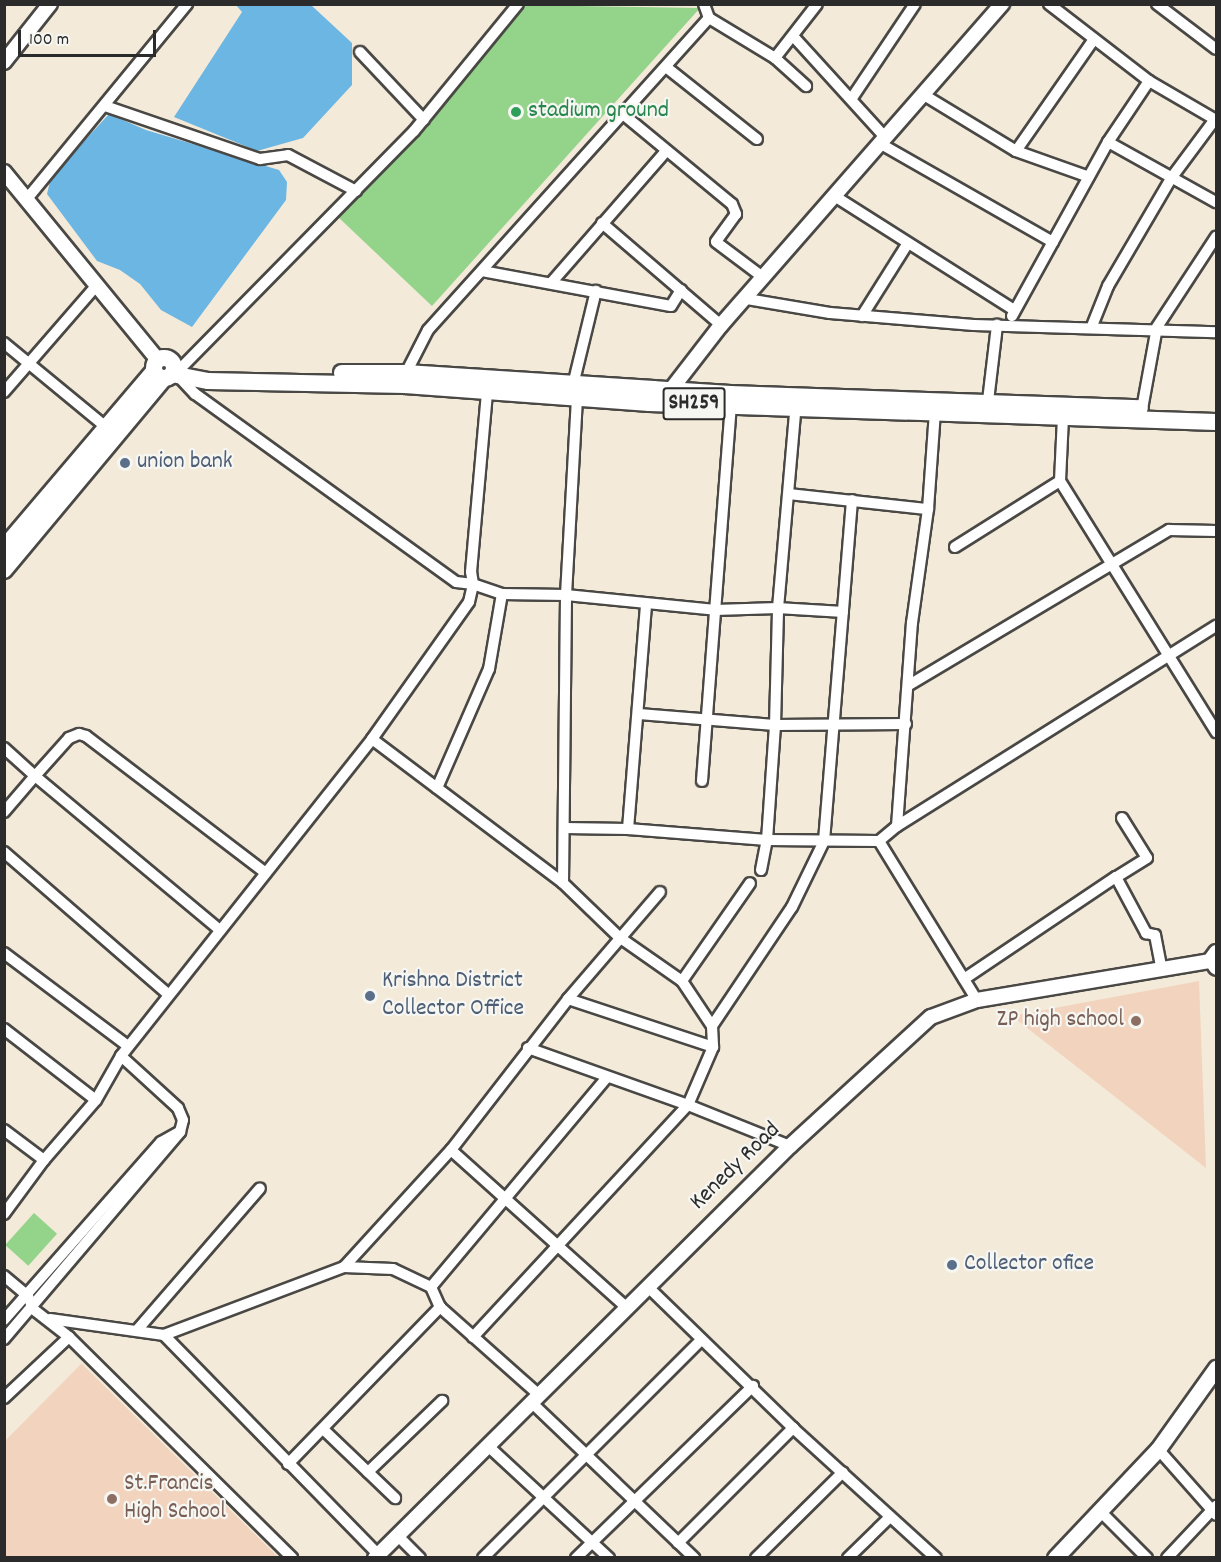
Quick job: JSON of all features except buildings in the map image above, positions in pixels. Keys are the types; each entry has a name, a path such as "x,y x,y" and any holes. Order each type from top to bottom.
{"main road":[{"name":"SH259","path":"169,370 209,373 406,372 575,391 668,397 796,402 935,412 1216,422"},
{"name":"SH259","path":"169,370 207,381 405,385 487,391 575,391"},
{"path":"4,570 106,427 169,370"},
{"path":"6,543 59,493 169,370"},
{"name":"SH259","path":"668,397 731,406 796,402 988,401 1216,411"},
{"path":"1055,1557 1101,1512 1158,1449 1216,1368"}],"street":[{"path":"4,62 50,4"},
{"path":"26,200 187,4"},
{"path":"169,370 356,191 424,120 518,4"},
{"path":"704,4 709,18 775,58 806,86"},
{"path":"775,58 817,4"},
{"path":"852,98 915,4"},
{"path":"668,397 721,325 836,197 1002,4"},
{"path":"1049,4 1149,81 1214,118"},
{"path":"1157,4 1216,49"},
{"path":"406,372 428,330 709,18"},
{"path":"793,36 852,98 883,140 1053,242"},
{"path":"1016,151 1094,39"},
{"path":"360,52 424,120"},
{"path":"666,66 757,139"},
{"path":"1010,325 1014,310 1108,142 1149,81"},
{"path":"924,94 1016,151 1089,177"},
{"path":"1092,326 1108,286 1172,177 1214,118 1216,105"},
{"path":"105,106 260,159 288,155 356,191"},
{"path":"624,115 732,204 736,214 716,242 764,278"},
{"path":"1108,142 1216,202"},
{"path":"551,283 666,151"},
{"path":"4,172 96,286 169,370 195,394 456,582 473,584 502,594 566,595 715,610 777,609 843,612"},
{"path":"836,197 1014,310"},
{"path":"602,223 721,325"},
{"path":"1142,409 1157,327 1216,237"},
{"path":"862,316 908,243"},
{"path":"482,271 672,306 681,290"},
{"path":"4,392 96,286"},
{"path":"563,883 566,595 575,391 596,291"},
{"path":"747,298 862,316 997,325 1157,327 1216,332"},
{"path":"988,401 997,325"},
{"path":"4,343 106,427"},
{"path":"4,1214 44,1160 96,1100 121,1056 167,993 372,739 469,602 473,584 487,391"},
{"path":"761,870 767,840 775,725 777,609 796,402"},
{"path":"702,781 731,406"},
{"path":"897,826 912,624 928,509 935,412"},
{"path":"1063,417 1060,481 1216,732"},
{"path":"955,547 1060,481"},
{"path":"789,494 928,509"},
{"path":"712,1026 792,907 825,841 852,500"},
{"path":"909,685 1169,530 1216,531"},
{"path":"437,788 489,669 502,594"},
{"path":"628,829 646,604"},
{"path":"564,828 628,829 767,840 879,841 897,826 1216,626"},
{"path":"639,714 775,725 834,722 906,724"},
{"path":"4,812 69,738 79,734 86,736 266,873"},
{"path":"372,739 563,883 619,937 682,981 712,1026 713,1047 688,1105 473,1337"},
{"path":"4,748 220,930"},
{"path":"964,979 1147,858 1122,818"},
{"path":"879,841 978,1000"},
{"path":"4,852 167,993"},
{"path":"1116,877 1146,933 1155,935 1162,970"},
{"path":"682,981 750,883"},
{"path":"344,1267 451,1150 528,1048 619,937 660,892"},
{"path":"4,953 128,1046"},
{"name":"Kenedy Road","path":"377,1556 625,1306 790,1146 932,1017 978,1000 1215,960"},
{"path":"568,999 713,1047"},
{"path":"4,1029 96,1100"},
{"path":"528,1048 688,1105 790,1146"},
{"path":"4,1339 33,1309 180,1132 178,1108 121,1056"},
{"path":"431,1287 505,1195 607,1077"},
{"path":"4,1130 44,1160"},
{"path":"4,1320 28,1296 161,1142 180,1132"},
{"path":"451,1150 505,1195 558,1247 625,1306"},
{"path":"138,1329 260,1188"},
{"path":"164,1335 344,1267 393,1269 431,1287 440,1307 534,1398 585,1457 694,1557"},
{"path":"4,1276 28,1296 33,1309 50,1319 69,1337 292,1557"},
{"path":"647,1286 701,1340 753,1386 793,1428 936,1557"},
{"path":"288,1464 440,1307"},
{"path":"50,1319 138,1329 164,1335 377,1556"},
{"path":"4,1398 69,1337"},
{"path":"483,1557 701,1340"},
{"path":"576,1557 753,1386"},
{"path":"368,1472 442,1401"},
{"path":"678,1543 793,1428"},
{"path":"323,1429 395,1498"},
{"path":"488,1446 609,1557"},
{"path":"1158,1449 1215,1510 1167,1557"},
{"path":"756,1557 843,1472"},
{"path":"1101,1512 1147,1557"},
{"path":"848,1557 890,1517"},
{"path":"398,1536 420,1557"}],"shaded area":[{"path":"1199,981 1206,1168 1012,1016"},
{"name":"St.Francis High School","path":"82,1363 278,1557 5,1557 5,1441"}],"green space":[{"name":"stadium ground","path":"517,5 700,8 432,306 337,216"},
{"path":"34,1213 57,1234 28,1266 5,1245"}],"water":[{"path":"236,5 311,5 352,43 352,85 303,138 257,151 174,117 242,12"},
{"path":"109,114 146,130 279,170 287,182 286,200 192,327 161,310 140,284 120,270 97,261 47,194 51,177"}],"place":[{"name":"stadium ground","path":"516,112"},
{"name":"union bank","path":"125,463"},
{"name":"Krishna District Collector Office","path":"370,996"},
{"name":"ZP high school","path":"1136,1021"},
{"name":"Collector ofice","path":"952,1265"},
{"name":"St.Francis High School","path":"112,1499"}]}
